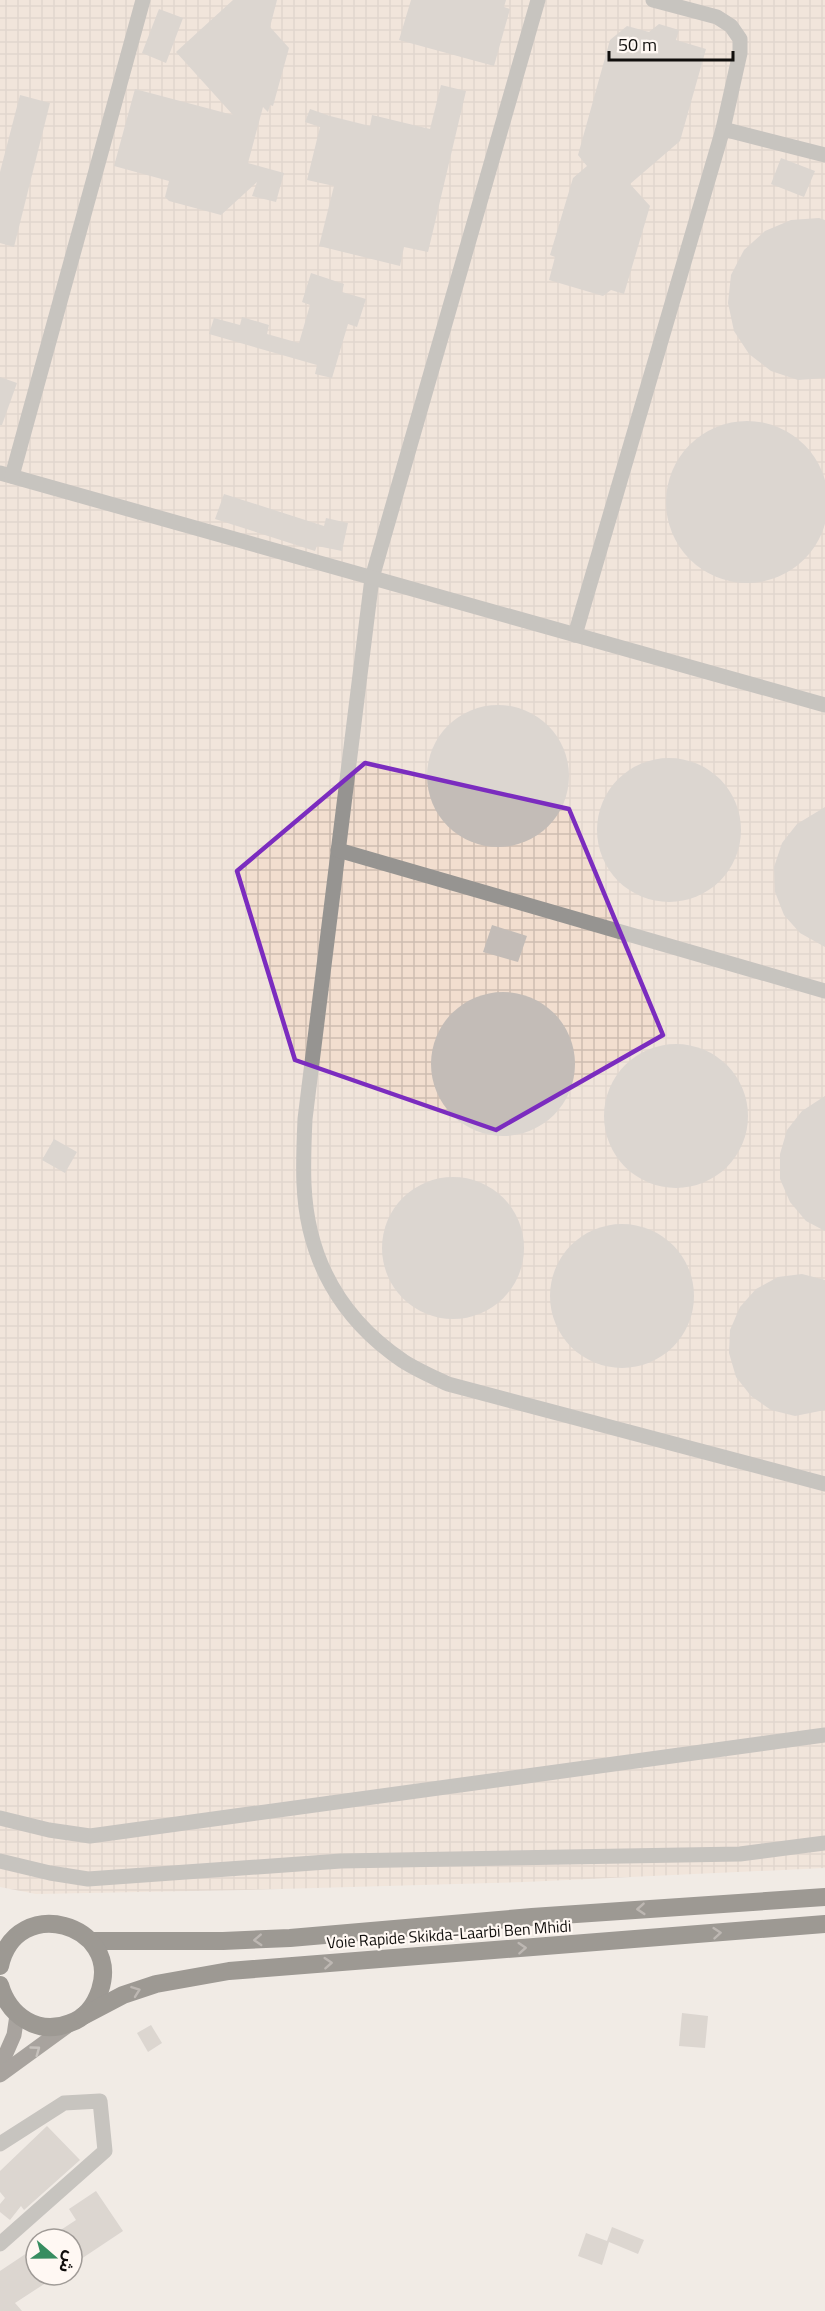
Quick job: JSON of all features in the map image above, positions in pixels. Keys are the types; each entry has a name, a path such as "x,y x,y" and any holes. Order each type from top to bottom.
{"highway":[{"name":"Voie Rapide Skikda-Laarbi Ben Mhidi","path":"91,1941 223,1941 290,1938 532,1917 825,1897"},
{"path":"0,1966 8,1946 8,1935 37,1925 60,1924 82,1933 91,1941 101,1963 102,1986 98,1997 77,2020 49,2027 27,2022 17,2015 9,2006 0,1985"},
{"name":"Voie Rapide Skikda-Laarbi Ben Mhidi","path":"77,2020 123,1995 156,1984 229,1971 825,1924"}],"main road":[{"path":"0,2067 14,2035 17,2015"},
{"path":"0,2075 77,2020"}],"street":[{"path":"143,0 6,474 825,705"},
{"path":"538,0 372,578 305,1119 304,1185 310,1233 329,1285 362,1329 404,1362 448,1384 825,1484"},
{"path":"575,634 723,129 740,53 740,39 731,26 717,17 653,0"},
{"path":"723,129 825,155"},
{"path":"338,850 825,992"},
{"path":"0,1818 48,1830 90,1836 825,1735"},
{"path":"0,1861 88,1879 341,1860 740,1854 825,1843"},
{"path":"0,2144 64,2103 100,2101 105,2151 0,2244"}],"highlighted area":[{"path":"365,763 569,809 663,1035 496,1130 295,1060 237,871"}],"shaded area":[{"path":"0,0 825,0 825,1868 525,1882 245,1890 36,1894 0,1887"}],"building":[{"path":"233,0 277,0 270,27 289,48 273,106 270,105 268,112 263,107 248,163 284,173 276,202 252,196 257,182 221,215 169,201 165,197 169,181 114,166 135,89 233,115 176,52"},
{"path":"411,0 506,0 504,7 510,9 494,66 399,40"},
{"path":"159,9 183,18 166,63 142,53"},
{"path":"659,24 679,30 676,40 706,49 680,141 630,184 650,206 624,294 611,290 603,296 549,280 555,257 550,255 573,178 587,166 578,155 610,40 627,26 649,32"},
{"path":"441,85 466,91 428,252 404,247 400,266 319,246 334,186 307,180 320,127 305,122 310,109 370,126 372,115 430,129"},
{"path":"20,95 50,103 14,247 0,243 0,172"},
{"path":"781,158 815,171 804,197 771,184"},
{"path":"819,218 825,220 825,378 798,380 771,371 749,354 734,331 728,303 731,275 744,250 765,231 791,220"},
{"path":"311,273 344,284 342,292 366,299 357,327 348,324 332,378 315,374 317,365 209,334 214,318 240,325 242,317 269,325 267,334 299,343 310,305 302,302"},
{"path":"0,377 17,383 2,425 0,425"},
{"path":"747,421 778,427 804,445 822,471 828,502 822,533 804,559 778,577 747,583 716,577 690,559 672,533 666,502 672,471 690,445 716,427"},
{"path":"224,494 324,526 326,518 348,523 342,551 317,546 315,551 215,519"},
{"path":"498,705 525,710 548,726 564,749 569,776 564,803 548,826 525,842 498,847 471,842 448,826 432,803 427,776 432,749 448,726 471,710"},
{"path":"669,758 696,764 709,770 720,779 729,790 735,803 741,830 735,857 729,870 720,881 709,890 696,896 669,902 642,896 629,890 618,881 609,870 603,857 597,830 603,803 609,790 618,779 629,770 642,764"},
{"path":"825,807 825,947 800,933 784,915 775,892 774,867 782,843 797,824"},
{"path":"492,925 527,936 518,962 483,952"},
{"path":"503,992 531,997 554,1013 570,1036 575,1064 570,1092 554,1115 531,1131 503,1136 475,1131 452,1115 436,1092 431,1064 436,1036 452,1013 475,997"},
{"path":"676,1044 704,1049 727,1065 743,1088 748,1116 743,1144 727,1167 704,1183 676,1188 648,1183 625,1167 609,1144 604,1116 609,1088 625,1065 648,1049"},
{"path":"825,1096 825,1231 806,1221 790,1202 780,1179 780,1154 787,1130 802,1111"},
{"path":"54,1139 77,1152 65,1173 42,1160"},
{"path":"453,1177 480,1182 503,1198 519,1221 524,1248 519,1275 503,1298 480,1314 453,1319 426,1314 403,1298 387,1275 382,1248 387,1221 403,1198 426,1182"},
{"path":"622,1224 649,1230 662,1236 673,1245 682,1256 688,1269 694,1296 688,1323 682,1336 673,1347 662,1356 649,1362 622,1368 595,1362 582,1356 571,1347 562,1336 556,1323 550,1296 556,1269 562,1256 571,1245 582,1236 595,1230"},
{"path":"802,1274 825,1280 825,1410 795,1416 771,1410 751,1396 736,1377 729,1353 730,1330 740,1307 756,1289 778,1277"},
{"path":"682,2013 708,2016 705,2048 679,2046"},
{"path":"151,2025 162,2043 148,2052 137,2033"},
{"path":"47,2126 80,2160 24,2210 21,2206 10,2220 0,2212 0,2204 5,2198 0,2192 0,2171"},
{"path":"96,2191 123,2231 84,2257 84,2227 65,2227 76,2220 69,2209"},
{"path":"612,2227 644,2240 638,2254 609,2242 602,2265 578,2256 586,2233 607,2241"},
{"path":"24,2255 24,2287 40,2287 15,2303 22,2311 0,2311 0,2271"}]}
